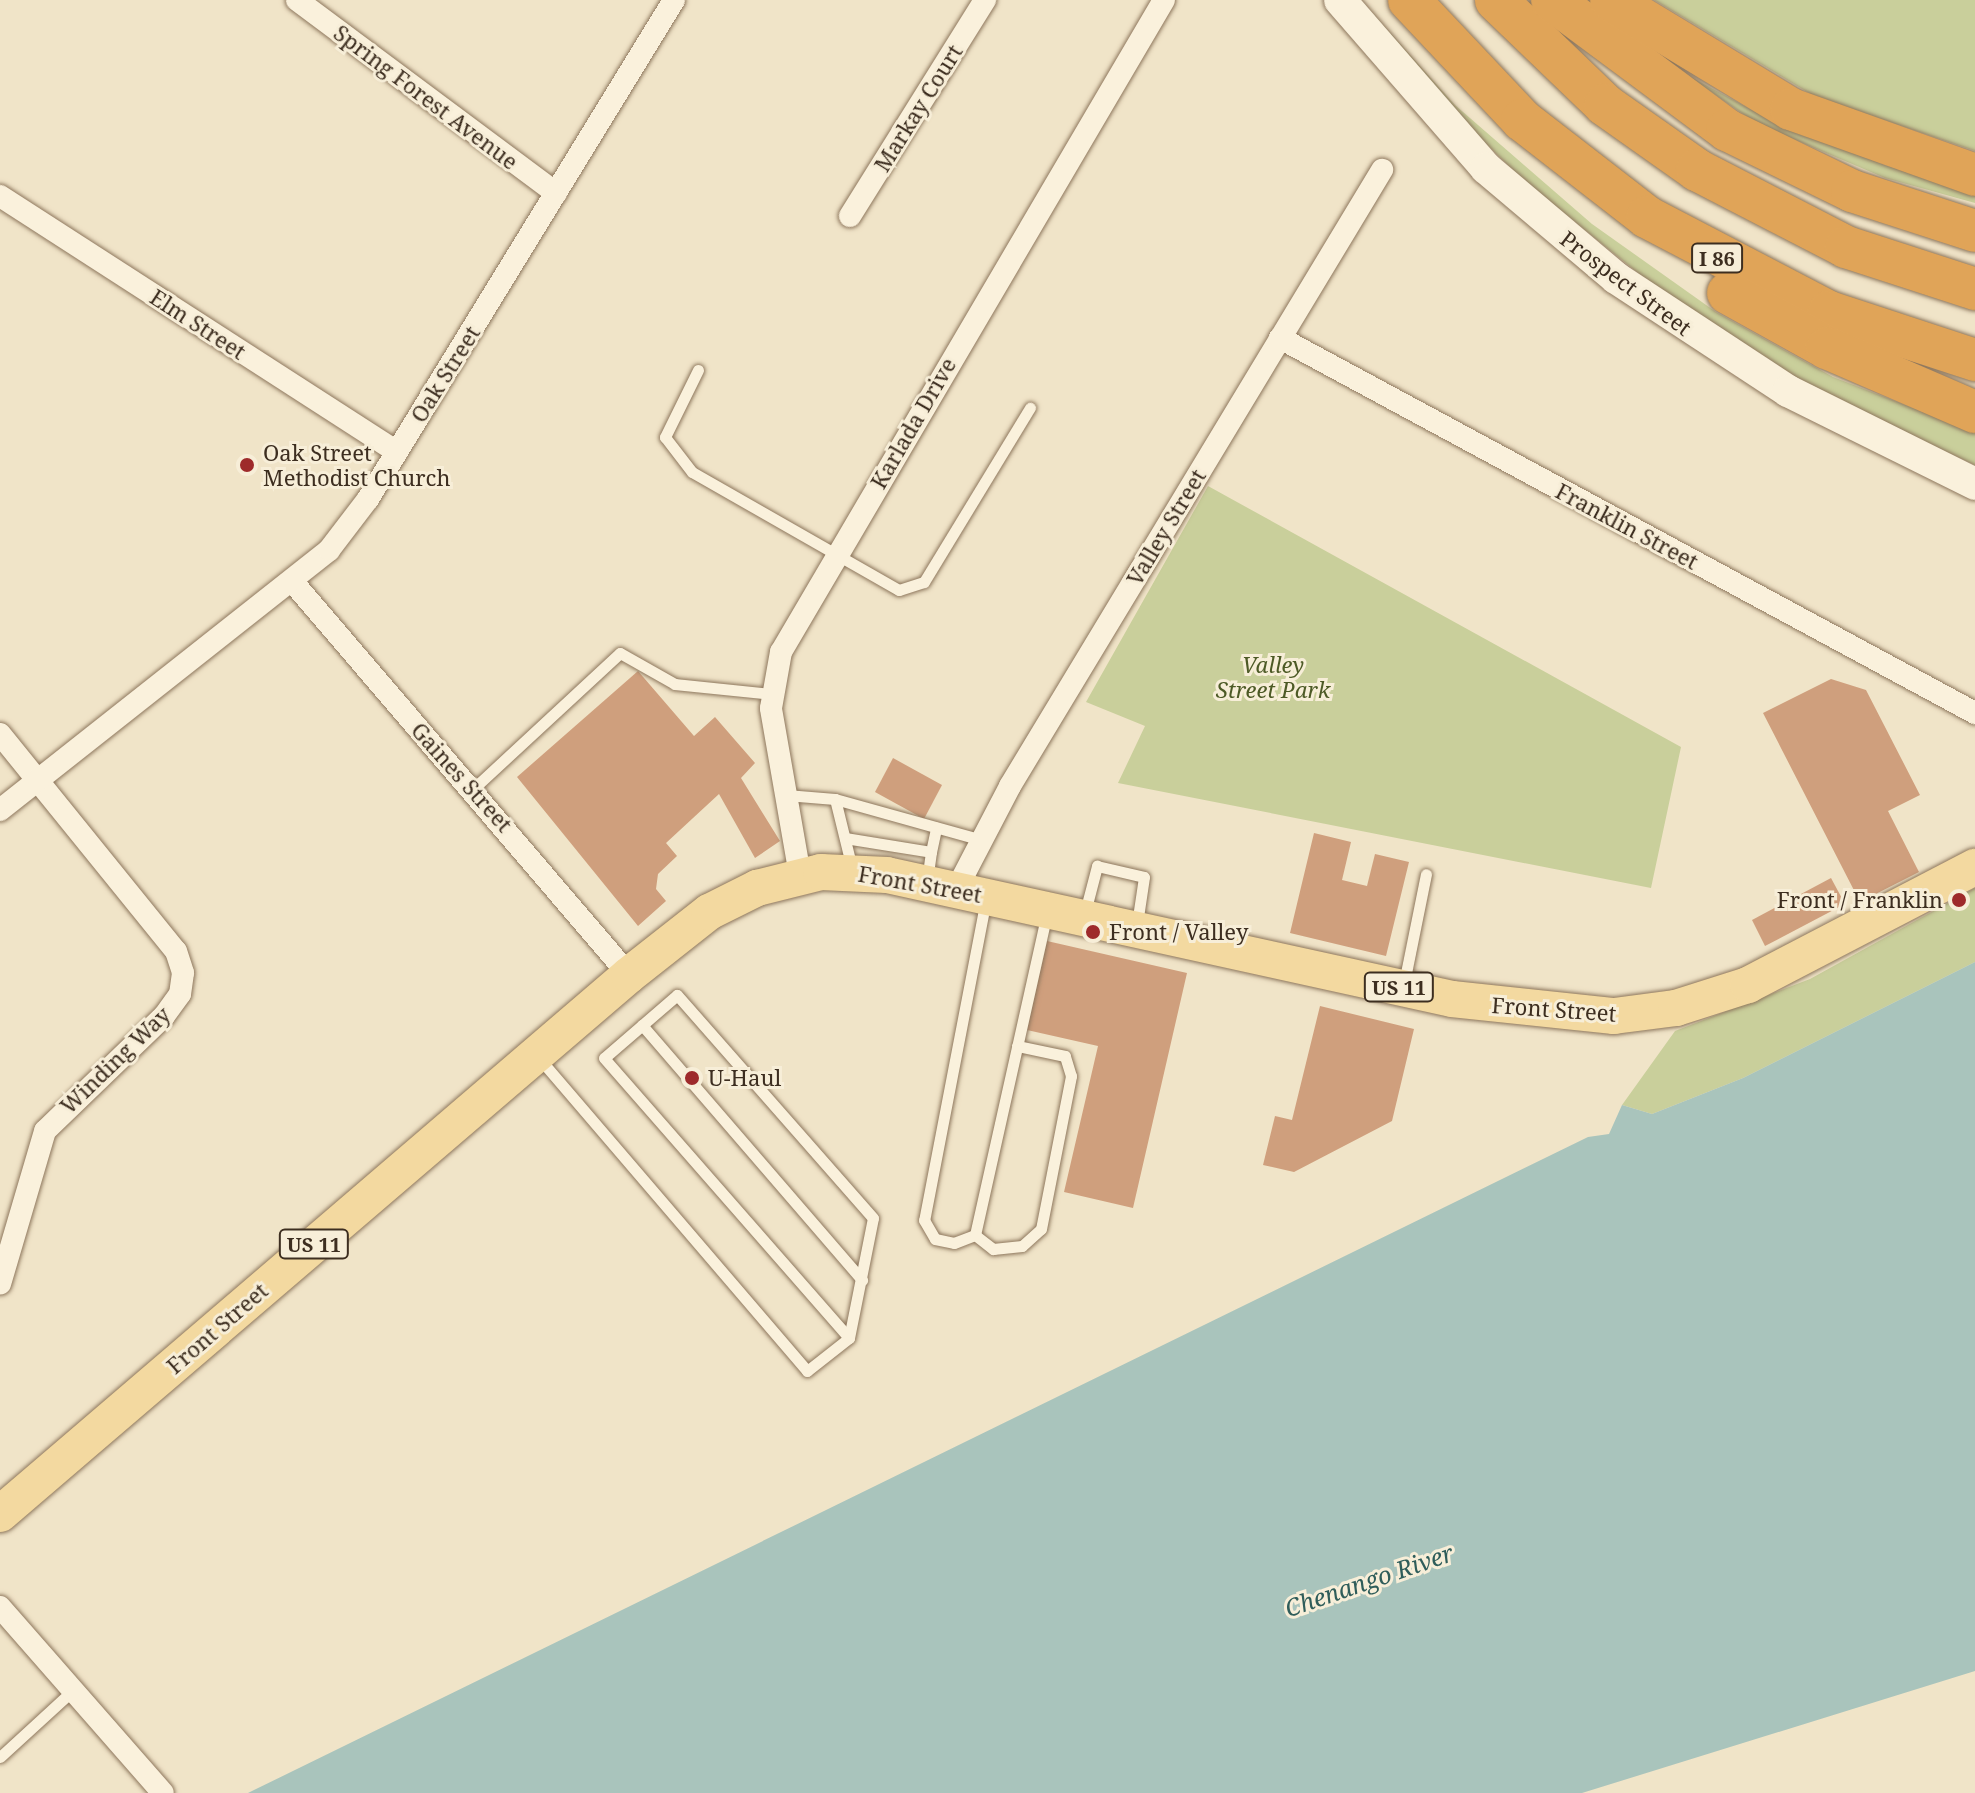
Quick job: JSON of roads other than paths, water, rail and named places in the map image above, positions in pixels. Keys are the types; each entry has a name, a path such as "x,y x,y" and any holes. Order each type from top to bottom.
{"highway":[{"name":"I 86","path":"1409,0 1494,94 1614,194 1718,258 1829,312 1975,360"},
{"path":"1496,0 1605,105 1711,179 1846,247 1975,289"},
{"path":"1552,0 1727,130 1852,191 1975,231"},
{"path":"1611,0 1791,109 1975,175"},
{"path":"1494,94 1585,191 1665,252 1827,348 1975,412"}],"main road":[{"name":"Front Street","path":"0,1514 629,975 709,912 849,855 950,879 1048,909 1403,988 1529,1012 1614,1016 1676,1008 1748,985 1975,867"}],"street":[{"name":"Spring Forest Avenue","path":"297,0 556,193"},
{"name":"Oak Street","path":"0,810 329,550 397,452 674,0"},
{"name":"Markay Court","path":"850,216 985,0"},
{"name":"Karlada Drive","path":"800,875 772,694 781,652 1164,0"},
{"name":"Prospect Street","path":"1340,0 1486,168 1616,278 1788,391 1975,484"},
{"name":"Valley Street","path":"950,879 982,840 1382,170"},
{"name":"Elm Street","path":"0,196 397,452"},
{"name":"Franklin Street","path":"1280,338 1975,713"},
{"name":"Gaines Street","path":"292,581 629,975"},
{"name":"Winding Way","path":"0,734 176,951 183,973 180,994 164,1016 45,1131 0,1284"},
{"path":"0,1607 163,1793"}],"lane":[{"path":"698,370 665,437 692,472 835,558 899,590 924,582 1030,408"},
{"path":"473,789 620,653 675,684 772,694"},
{"path":"786,795 835,799 982,840"},
{"path":"835,799 849,855"},
{"path":"936,828 950,879 924,1220 935,1239 954,1243 975,1235"},
{"path":"1083,916 1097,866 1144,877 1136,928"},
{"path":"1403,988 1426,874"},
{"path":"975,1235 1048,909"},
{"path":"536,1054 807,1371 849,1338 873,1218 677,995 604,1058 849,1338"},
{"path":"642,1025 862,1280"},
{"path":"975,1235 993,1249 1022,1246 1041,1229 1071,1076 1065,1056 1017,1046"},
{"path":"0,1757 73,1690"}],"water":[{"name":"Chenango River","path":"1975,962 1975,1671 1582,1793 248,1793 1588,1137 1609,1134 1622,1105 1652,1114 1743,1078"}],"place":[{"name":"Oak Street Methodist Church","path":"247,465"},
{"name":"Front / Franklin","path":"1959,900"},
{"name":"Front / Valley","path":"1093,932"},
{"name":"U-Haul","path":"692,1078"}],"park label":[{"name":"Valley Street Park","path":"1273,676"}]}
